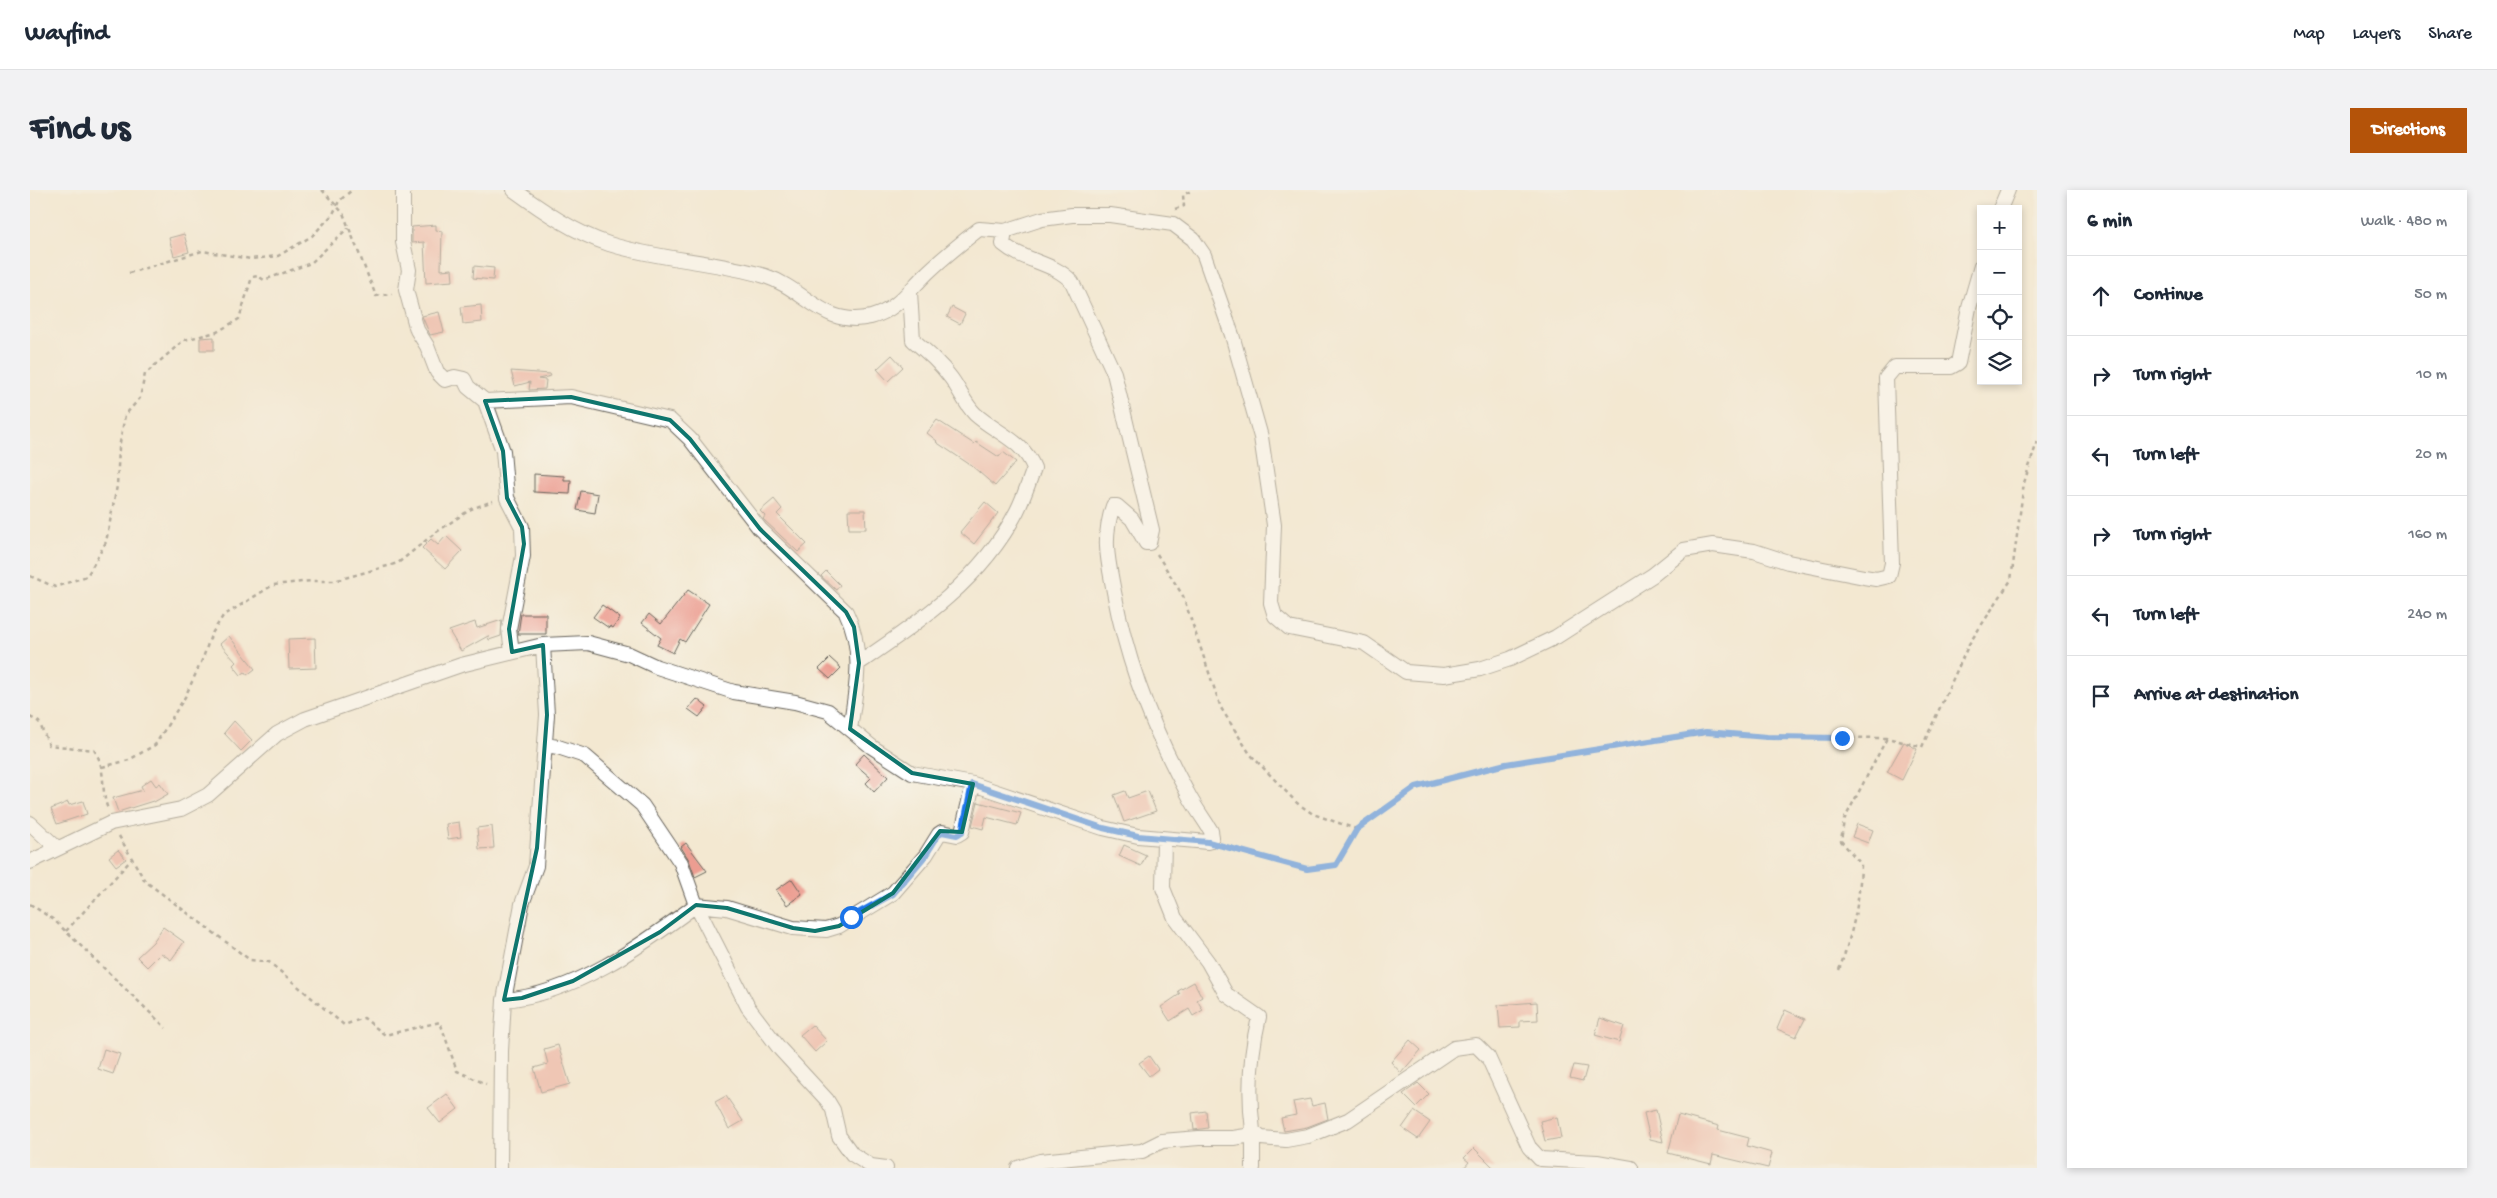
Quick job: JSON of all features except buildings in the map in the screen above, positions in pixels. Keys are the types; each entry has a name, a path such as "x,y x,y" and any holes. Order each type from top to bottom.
{"street":[{"path":"403,190 403,242 410,270 406,290 417,330 427,346 437,372 445,380 455,377 464,378 468,387 485,401 503,451 507,498 522,527 524,544 519,583 511,606 509,628 512,652"},
{"path":"514,190 578,232 610,244 663,257 766,276 786,286 826,313 840,319 872,317 888,311 910,292 924,276 979,229 1005,231 1042,218 1072,215 1110,215 1173,224 1193,239 1204,255 1232,335 1261,437 1274,525 1271,603 1275,616 1289,628 1364,643 1406,672 1444,675 1480,669 1510,659 1556,637 1653,575 1684,550 1713,545 1754,551 1788,562 1876,580 1889,576 1892,563 1886,378 1895,367 1951,367 1958,363 1969,308 1977,280"},
{"path":"2002,205 2008,190"},
{"path":"30,862 117,822 181,809 208,795 278,734 305,720 461,665 543,645 588,643 629,654 657,667 734,692 795,702 828,711 912,773 972,784 1103,828 1164,840 1208,842 1212,837 1211,831 1187,794 1158,735 1121,630 1105,538 1113,506 1117,506 1132,519 1146,543 1149,543 1152,530 1114,373 1085,306 1072,282 1062,271 1029,261 1003,244 1005,231"},
{"path":"859,664 928,616 979,566 1017,511 1034,468 1029,456 1020,445 975,414 938,361 913,340 910,292"},
{"path":"485,401 571,396 670,420 690,438 760,529 846,612 854,627 859,664 850,729"},
{"path":"500,1168 504,1000 520,913 536,866 547,715 543,645"},
{"path":"545,746 558,747 586,756 642,805 681,863 696,905 748,1007 780,1049 827,1100 832,1110 839,1136 852,1154 871,1166 886,1168"},
{"path":"504,1000 522,998 573,981 660,932 696,905 727,908 800,929 826,930 839,926 893,894 920,863 939,834 942,832 957,835 962,832 972,784"},
{"path":"30,823 57,848"},
{"path":"1164,840 1163,888 1175,918 1208,962 1226,994 1259,1017 1254,1036 1248,1099 1253,1131 1253,1168"},
{"path":"1253,1131 1261,1138 1286,1140 1308,1136 1348,1120 1454,1048 1476,1045 1488,1056 1529,1147 1540,1159 1597,1162 1631,1168"},
{"path":"1018,1168 1040,1161 1142,1151 1162,1141 1233,1138 1246,1136 1253,1131"}],"path":[{"path":"322,190 343,214 376,296 406,290"},
{"path":"129,273 202,252 251,259 278,256 312,236 333,214 336,205 352,190"},
{"path":"1159,222 1171,209 1184,206 1183,195 1193,190"},
{"path":"30,576 55,587 87,576 106,542 117,486 119,448 125,415 140,398 145,374 184,340 217,332 239,319 252,277 258,276 264,280 311,263 348,228"},
{"path":"1208,842 1307,869 1336,865 1357,829 1416,787 1506,764 1706,732 1767,737 1888,738 1922,747 1970,644 2011,580 2024,483 2037,442"},
{"path":"102,767 129,760 155,744 171,722 185,697 203,658 211,635 223,616 273,585 311,581 334,581 398,564 435,533 472,509 507,498"},
{"path":"1149,543 1183,596 1221,708 1250,754 1297,803 1313,814 1357,829"},
{"path":"30,717 39,722 49,745 94,750 100,758 104,799 109,812 117,822 132,859 145,881 250,960 270,962 344,1024 364,1018 385,1035 440,1022 457,1071 501,1091"},
{"path":"1839,970 1851,937 1860,887 1861,864 1841,841 1844,820 1888,738"},
{"path":"65,932 132,859"},
{"path":"30,904 65,932 166,1028"}],"highlighted area":[{"path":"571,397 670,420 690,439 760,529 846,612 854,627 859,663 850,729 912,773 973,784 962,832 940,831 893,893 839,926 815,931 793,928 727,908 696,905 660,932 573,981 522,998 504,1000 537,848 547,715 543,645 512,652 509,629 524,544 522,527 507,498 503,451 485,401"}],"route":[{"path":"851,917 893,894 926,855 939,834 942,832 957,835 962,832 972,784 1103,828 1164,840 1208,842 1307,869 1336,865 1357,829 1416,787 1506,764 1628,746 1706,732 1767,737 1842,738"}]}
